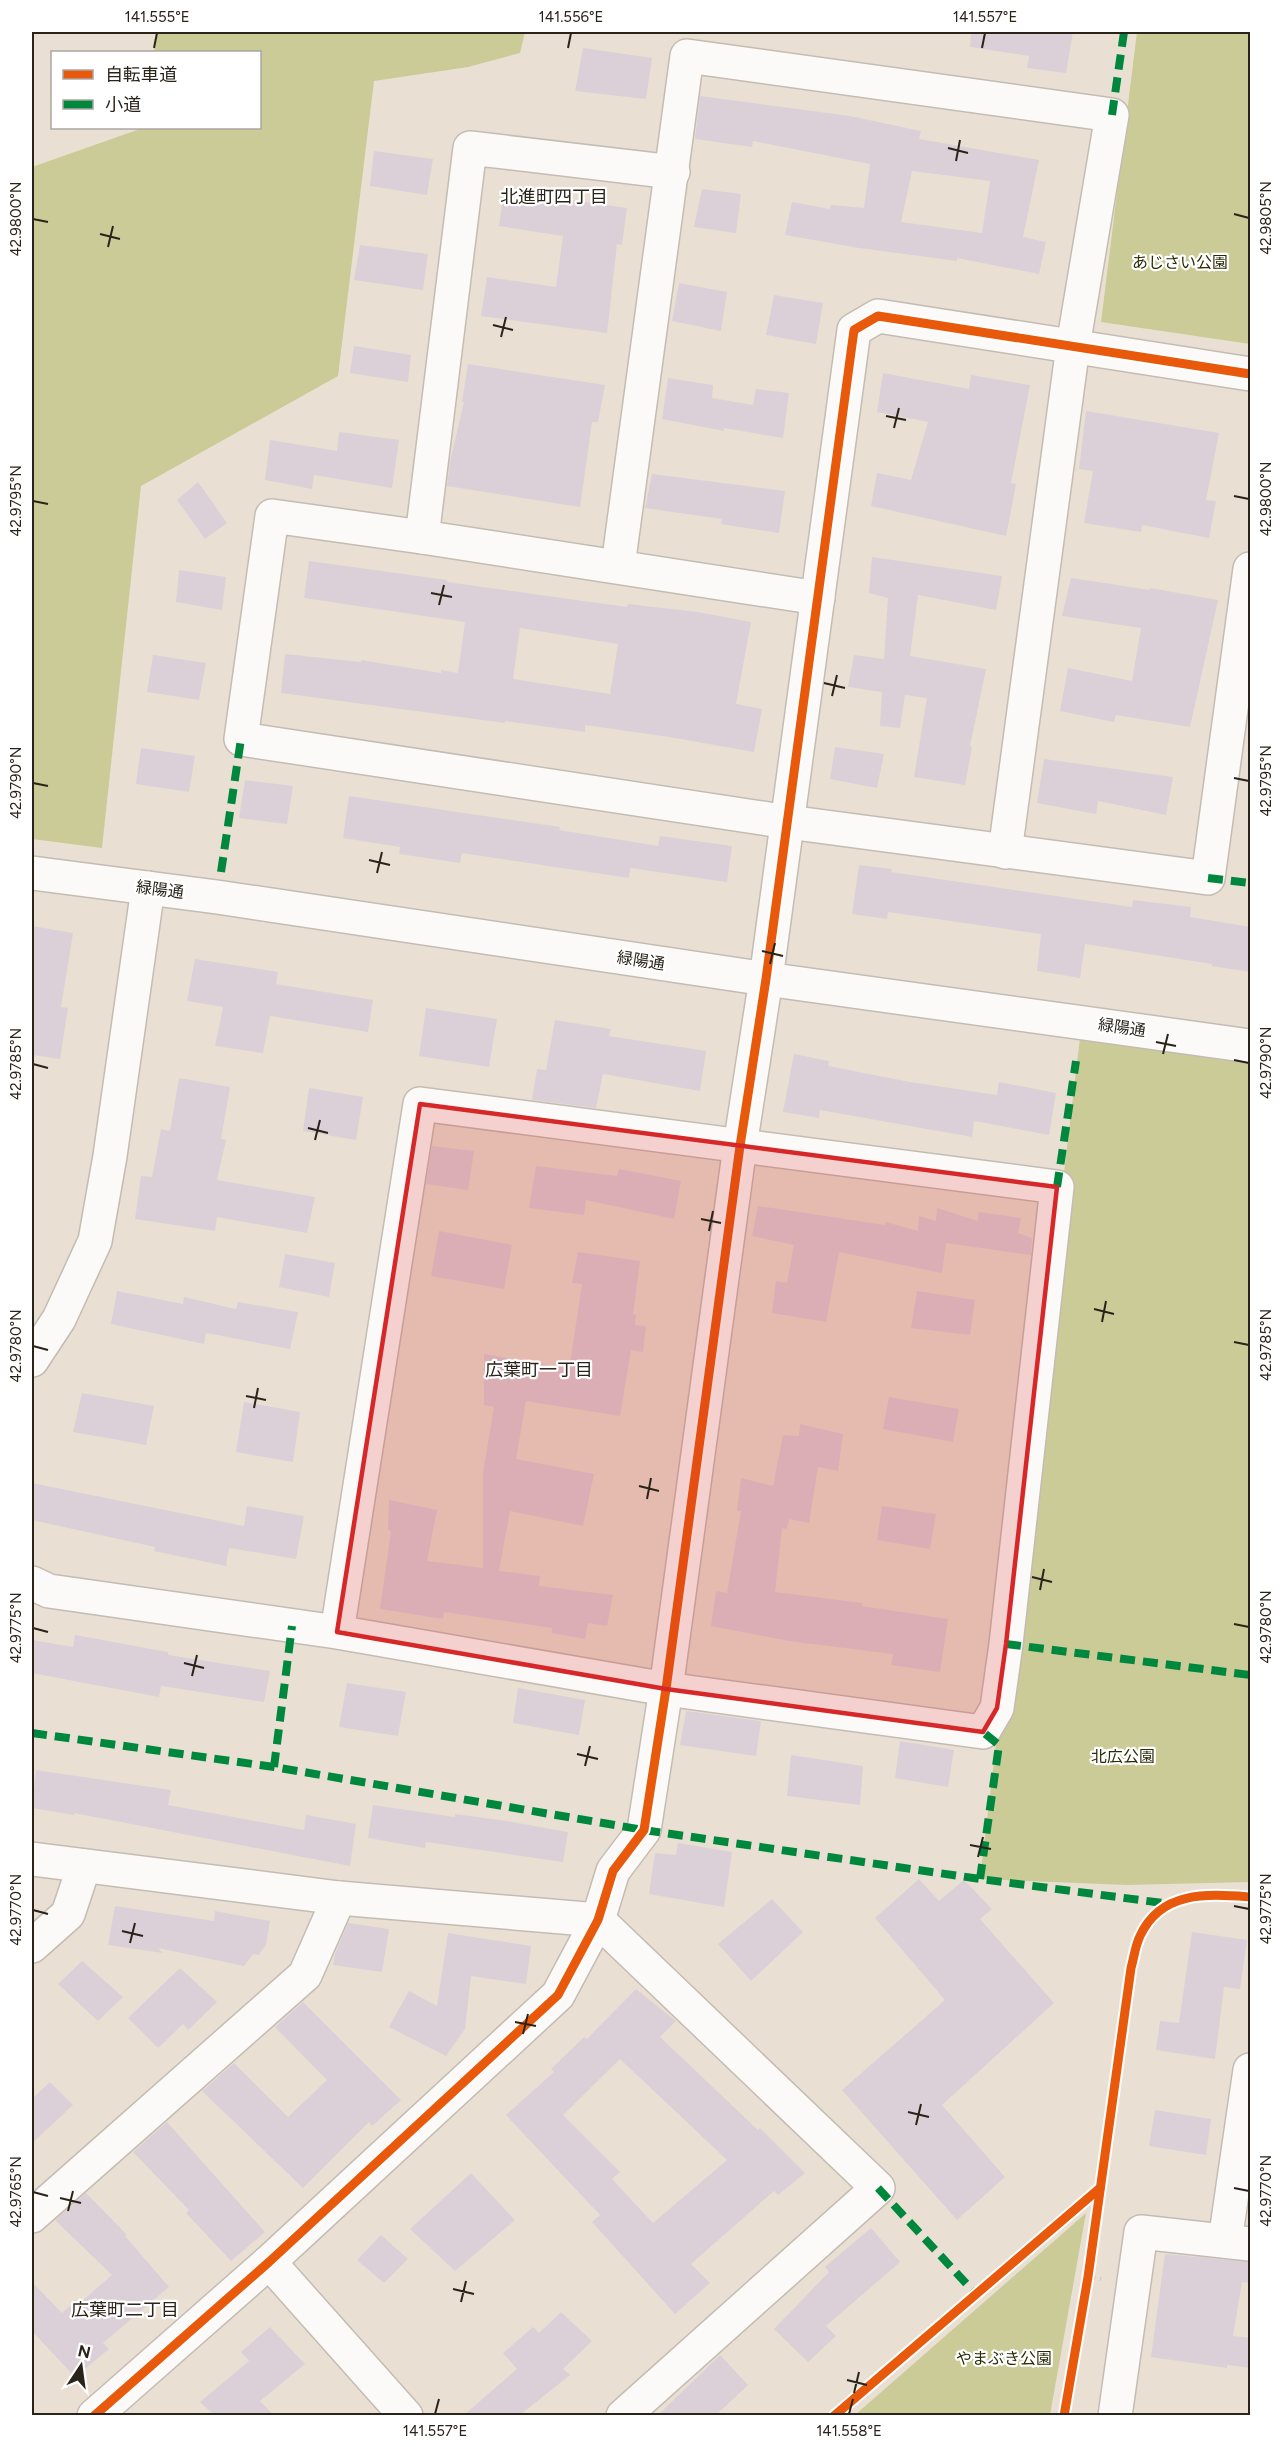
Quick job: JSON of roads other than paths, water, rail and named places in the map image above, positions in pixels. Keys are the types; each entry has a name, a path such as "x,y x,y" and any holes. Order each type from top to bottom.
{"street":[{"path":"618,566 687,56 1112,115 1073,346 1005,852"},
{"path":"423,537 470,148 673,172"},
{"path":"94,2415 269,2262 558,1995 598,1920 613,1871 644,1830 666,1689 740,1146 788,822 854,330 878,316 1251,374"},
{"path":"818,598 618,566 272,516 241,739 788,822 1208,878 1251,569"},
{"name":"緑陽通","path":"32,873 766,979 1251,1046"},
{"path":"32,1360 59,1319 95,1241 110,1156 148,888"},
{"path":"32,1583 49,1591 337,1632 666,1689 983,1732 997,1708 1006,1644 1058,1186 420,1104 337,1632"},
{"path":"32,1859 339,1898 598,1920 878,2188 623,2415"},
{"path":"32,1946 68,1914 84,1866"},
{"path":"32,2216 305,1975 339,1898"},
{"path":"1116,2415 1141,2232 1238,2242 1251,2070"},
{"path":"269,2262 406,2415"}],"district":[{"name":"北進町四丁目","path":"554,197"},
{"name":"広葉町一丁目","path":"539,1370"},
{"name":"広葉町二丁目","path":"125,2310"}],"park label":[{"name":"あじさい公園","path":"1180,262"},
{"name":"北広公園","path":"1123,1756"},
{"name":"やまぶき公園","path":"1004,2358"}]}
